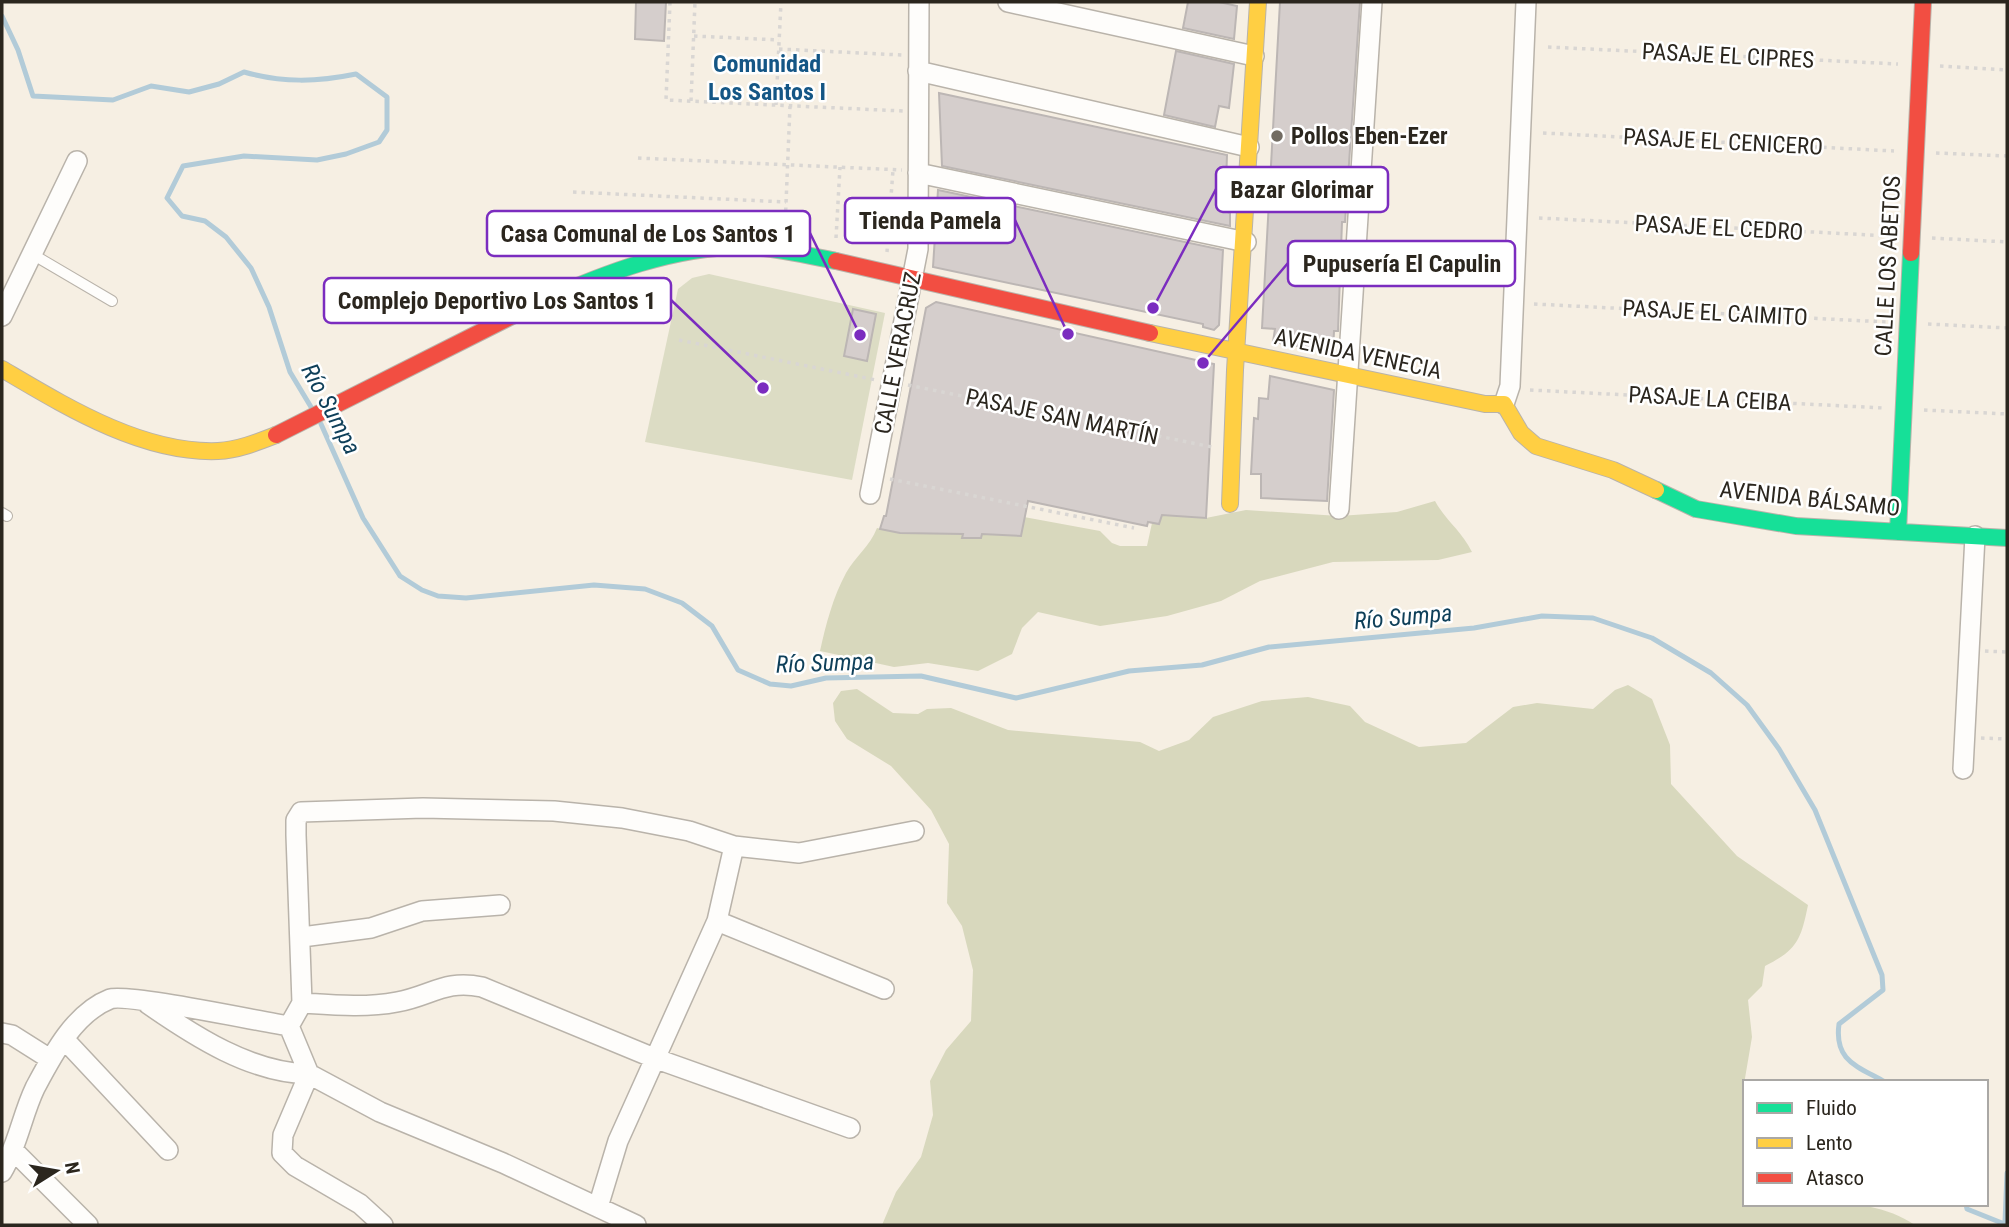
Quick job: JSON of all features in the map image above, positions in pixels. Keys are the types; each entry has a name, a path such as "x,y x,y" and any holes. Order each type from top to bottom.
{"street":[{"name":"CALLE VERACRUZ","path":"872,485 918,249 919,2"},
{"path":"1008,2 1254,56"},
{"path":"1230,505 1236,352 1258,2"},
{"path":"1339,509 1372,2"},
{"path":"1504,404 1510,386 1526,2"},
{"name":"CALLE LOS ABETOS","path":"1898,532 1923,2"},
{"path":"918,71 1249,147"},
{"path":"2,316 77,161"},
{"path":"918,173 1245,242"},
{"name":"AVENIDA VENECIA","path":"2,369 70,409 186,449 217,451 239,448 352,398 454,342 566,288 683,253 734,247 783,251 886,271 912,280 1236,352 1485,404 1504,404"},
{"name":"AVENIDA BÁLSAMO","path":"1504,404 1516,429 1525,440 1536,446 1613,470 1696,509 1796,526 2007,538"},
{"path":"1963,769 1975,536"},
{"path":"289,1026 302,1003 302,937 296,835 296,820 301,812 423,808 554,811 622,818 689,831 734,846 799,853 914,831"},
{"path":"598,1206 618,1141 717,921 734,846"},
{"path":"302,937 371,928 422,911 500,905"},
{"path":"717,921 884,989"},
{"path":"302,1003 340,1005 396,1002 461,982 526,1004 654,1058 850,1128"},
{"path":"2,1172 14,1151 33,1093 50,1059 90,1011 112,998 141,1000 289,1026"},
{"path":"141,1000 182,1028 234,1054 285,1074 309,1074 380,1112 636,1225"},
{"path":"289,1026 309,1074 283,1135 282,1153 295,1166 360,1203 383,1225"},
{"path":"2,1033 12,1035 50,1059"},
{"path":"64,1039 169,1150"},
{"path":"14,1151 88,1225"}],"lane":[{"path":"32,254 112,301"}],"path":[{"path":"670,2 666,100 905,111"},
{"path":"691,101 695,2"},
{"path":"776,105 781,2"},
{"path":"694,36 779,40"},
{"name":"PASAJE EL CIPRES","path":"1548,47 1907,65"},
{"path":"779,49 905,55"},
{"path":"1934,66 2007,70"},
{"path":"785,228 790,106"},
{"name":"PASAJE EL CENICERO","path":"1543,133 1903,151"},
{"path":"1930,152 2007,156"},
{"path":"638,158 918,173"},
{"path":"836,238 840,167"},
{"path":"886,271 892,170"},
{"path":"573,192 786,202"},
{"name":"PASAJE EL CEDRO","path":"1539,218 1899,237"},
{"path":"1926,238 2007,242"},
{"name":"PASAJE EL CAIMITO","path":"1534,304 1895,322"},
{"path":"1922,324 2007,328"},
{"name":"PASAJE SAN MARTÍN","path":"679,340 1231,450"},
{"name":"PASAJE LA CEIBA","path":"1530,390 1891,408"},
{"path":"1918,410 2007,414"},
{"path":"872,485 1134,528"},
{"path":"1964,737 2007,739"}],"green space":[{"path":"709,274 885,313 852,480 645,442 678,289 692,278"},
{"path":"1435,501 1472,552 1438,560 1333,562 1260,581 1221,601 1167,616 1100,626 1038,612 1022,628 1012,654 978,671 928,663 894,667 820,651 841,582 877,528 900,533 963,534 963,538 981,538 982,534 1020,536 1024,517 1100,531 1112,543 1120,546 1147,546 1152,523 1159,524 1162,515 1206,518 1246,510 1339,516 1397,512"},
{"path":"1628,685 1652,699 1670,745 1671,784 1737,856 1808,905 1796,943 1784,955 1765,966 1762,986 1748,1000 1752,1037 1743,1080 1743,1206 1866,1206 1897,1215 1915,1225 882,1225 896,1192 921,1157 933,1115 930,1081 946,1050 971,1021 973,970 962,926 947,903 949,844 931,810 891,766 847,739 835,721 833,703 841,691 857,689 893,713 918,714 927,709 951,708 1008,730 1140,742 1159,751 1189,740 1213,717 1262,701 1308,697 1350,706 1365,722 1419,747 1466,743 1513,707 1537,703 1593,709 1615,690"}],"building":[{"path":"636,2 666,2 664,41 635,39"},
{"path":"1188,2 1219,2 1237,6 1234,39 1183,28"},
{"path":"1280,2 1360,2 1345,222 1342,222 1338,331 1334,331 1333,352 1273,342 1275,329 1262,328"},
{"path":"1176,51 1234,64 1229,108 1219,106 1215,127 1164,115"},
{"path":"939,93 1227,155 1225,211 1230,213 1230,226 942,166"},
{"path":"938,190 1223,250 1219,325 1214,330 1203,327 1203,324 933,267"},
{"path":"936,302 1214,364 1206,518 1162,515 1159,524 1148,522 1147,526 1028,501 1021,536 982,534 981,538 962,538 963,534 900,533 880,529 886,516 926,308"},
{"path":"853,309 876,314 867,361 844,356"},
{"path":"1270,376 1334,390 1327,501 1261,498 1261,474 1251,474 1254,418 1258,419 1259,398 1268,399"}],"waterway":[{"name":"Río Sumpa","path":"2,16 18,50 33,96 113,100 151,86 189,92 219,84 244,72 300,80 356,74 387,97 387,130 379,142 346,154 317,160 244,156 183,166 167,198 182,216 205,221 226,237 251,268 269,307 290,372 311,407"},
{"name":"Río Sumpa","path":"321,424 363,518 400,576 422,590 438,596 466,598 594,585 645,589 682,603 712,626 738,670 770,684 791,686 826,678 921,676 1016,698 1129,671 1202,665 1269,647 1474,628 1542,616 1593,618 1652,638 1711,673 1747,705 1779,749 1815,810 1882,975 1883,990 1839,1024 1840,1046 1850,1061 1882,1080"},
{"path":"2005,1222 2007,1173"},
{"name":"Río Sumpa","path":"1966,1206 1967,1209 2007,1225"}],"traffic: fast":[{"path":"540,302 640,263 693,251 746,247 836,261"},
{"path":"1898,532 1911,253"},
{"path":"1656,490 1696,509 1796,526 2007,538"}],"traffic: slow":[{"path":"1230,504 1235,370 1258,2"},
{"path":"1150,333 1485,404 1504,404 1521,433 1536,446 1613,470 1656,490"},
{"path":"2,369 105,425 161,445 218,451 255,443 276,435"}],"traffic: jam":[{"path":"1911,253 1923,2"},
{"path":"836,261 1150,333"},
{"path":"276,435 540,302"}],"place":[{"name":"Pollos Eben-Ezer","path":"1277,136"},
{"name":"Bazar Glorimar","path":"1153,308"},
{"name":"Tienda Pamela","path":"1068,334"},
{"name":"Casa Comunal de Los Santos 1","path":"860,335"},
{"name":"Pupusería El Capulin","path":"1203,363"},
{"name":"Complejo Deportivo Los Santos 1","path":"763,388"}],"district":[{"name":"Comunidad Los Santos I","path":"767,78"}]}
